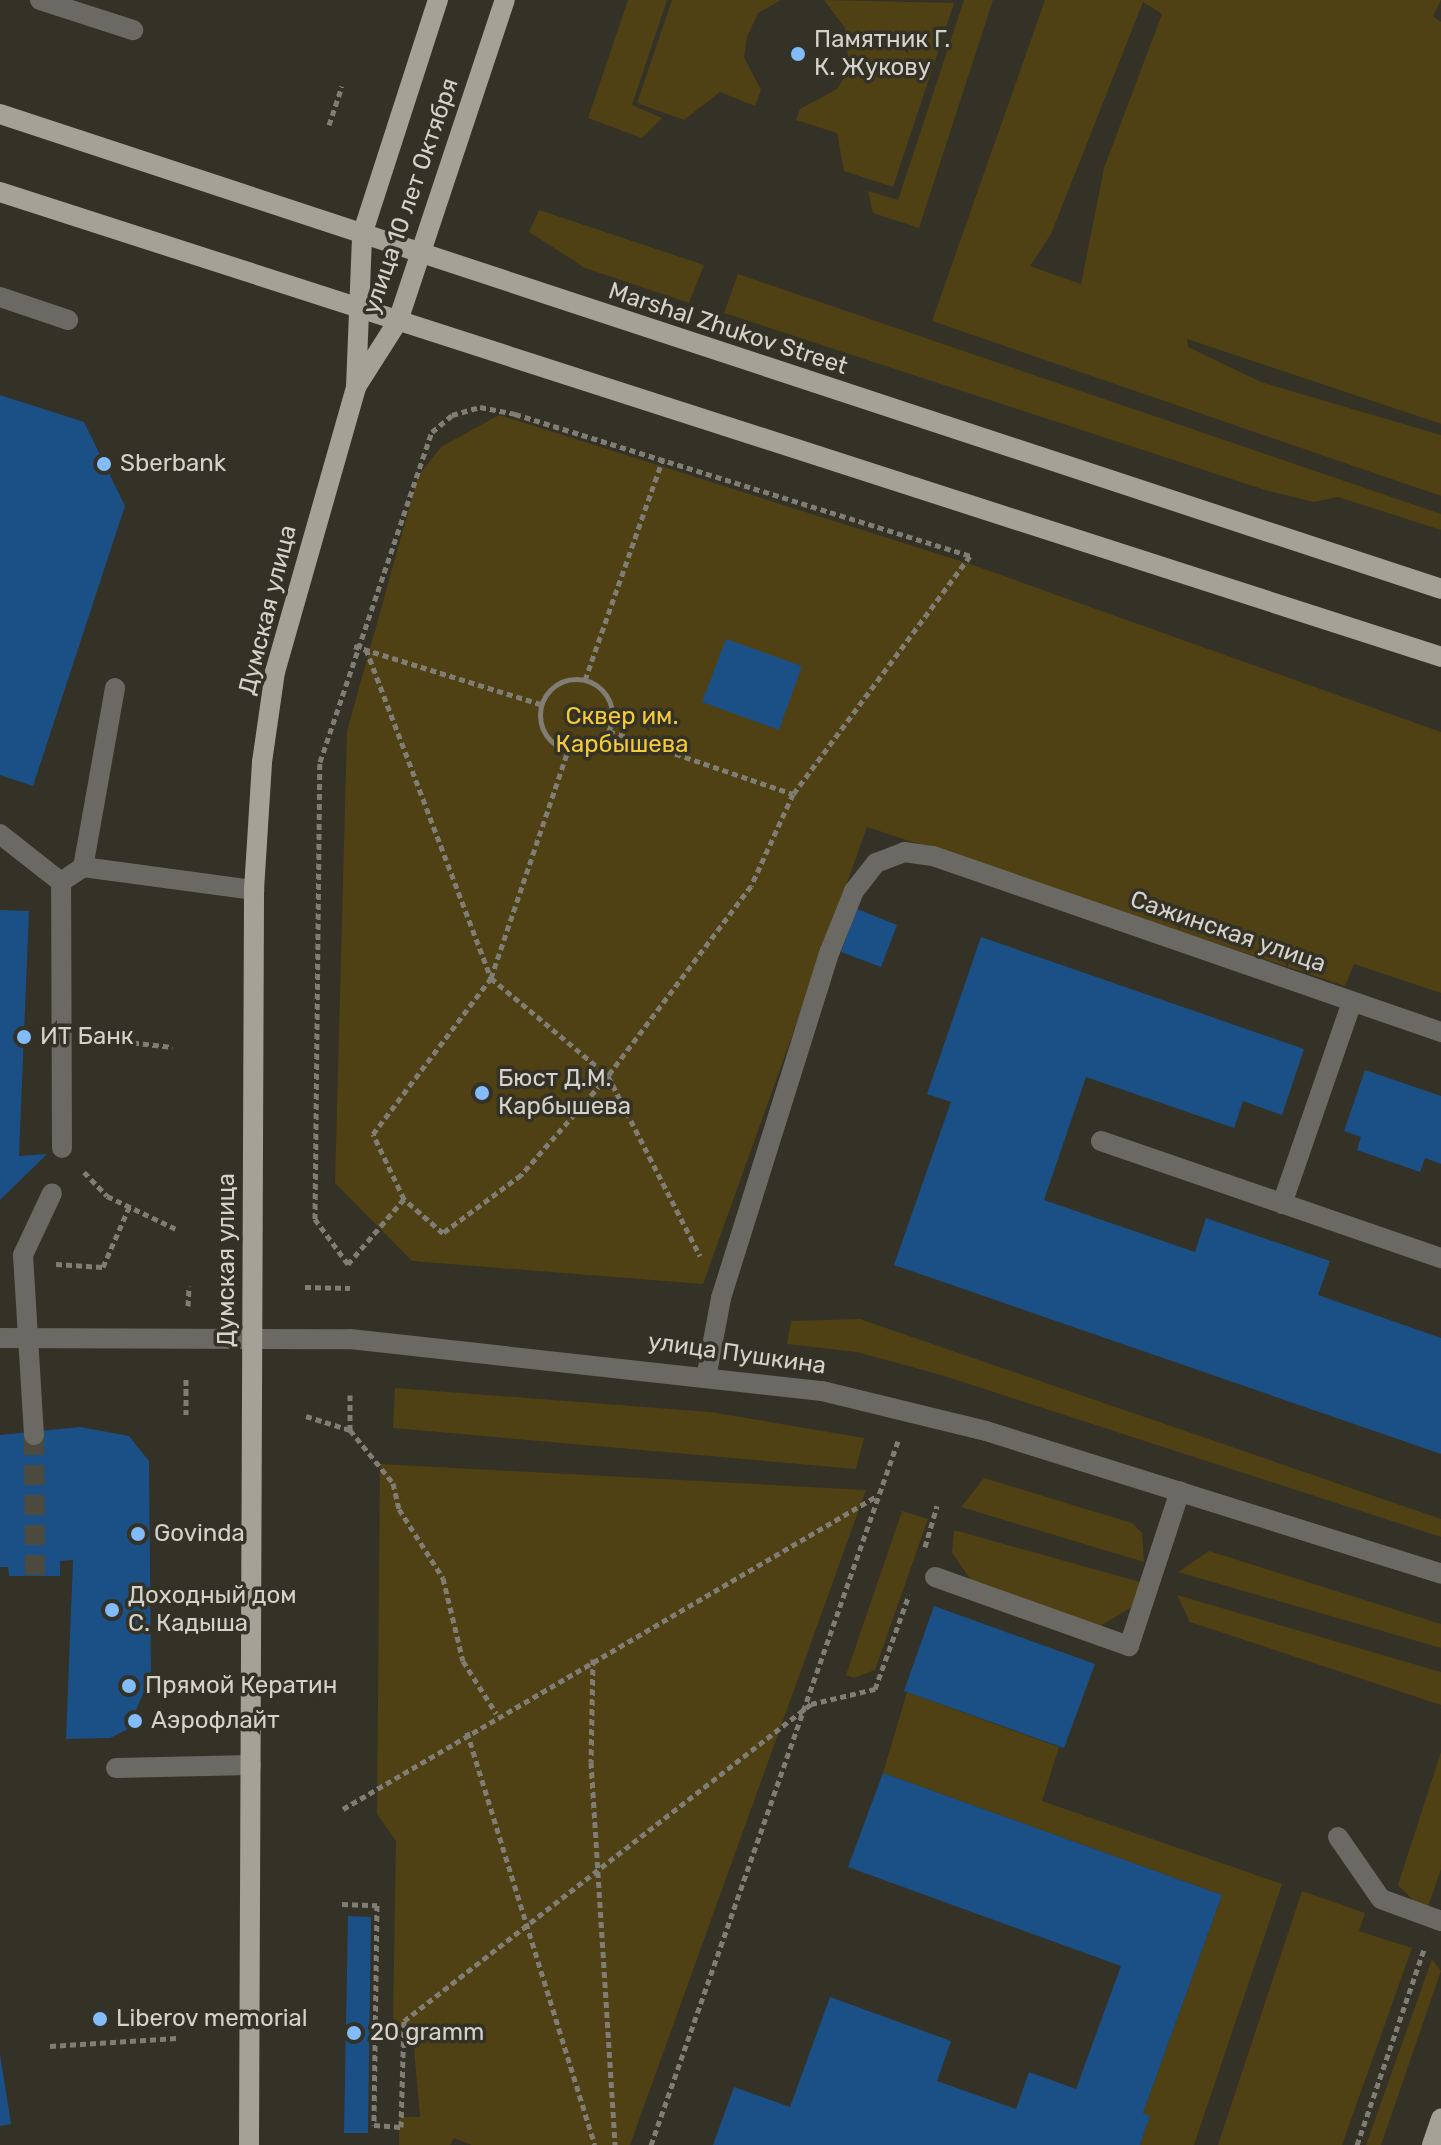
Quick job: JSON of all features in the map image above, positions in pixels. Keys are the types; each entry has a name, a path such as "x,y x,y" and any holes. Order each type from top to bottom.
{"main road":[{"name":"улица 10 лет Октября","path":"356,387 354,306 362,235 438,0"},
{"name":"улица 10 лет Октября","path":"356,387 398,321 505,0"},
{"name":"Marshal Zhukov Street","path":"0,114 1441,589"},
{"path":"0,192 1441,657"},
{"name":"Думская улица","path":"249,2145 254,890 275,672 356,387"},
{"path":"1432,2145 1441,2119"}],"street":[{"path":"40,0 133,30"},
{"path":"0,297 68,320"},
{"path":"83,867 115,688"},
{"path":"0,834 61,882"},
{"name":"Сажинская улица","path":"707,1373 721,1298 854,891 876,863 904,852 999,881 1441,1032"},
{"path":"61,882 83,867 254,890"},
{"path":"61,882 62,1148"},
{"path":"1282,1204 1352,1002"},
{"path":"1101,1141 1441,1258"},
{"path":"34,1435 31,1339 23,1255 52,1193"},
{"name":"улица Пушкина","path":"0,1338 350,1339 707,1373 908,1409 1441,1574"},
{"path":"935,1577 1129,1646 1180,1491"},
{"path":"116,1768 251,1765"},
{"path":"1338,1837 1381,1899 1438,1920"}],"path":[{"path":"329,125 342,86"},
{"path":"404,1199 348,1264 315,1219 320,762 354,646 415,468 432,432 452,415 480,407 663,458 970,556 793,794 751,886 608,1076 521,1175 443,1233 404,1199 373,1134 491,978 568,751"},
{"path":"585,680 663,458"},
{"path":"354,646 540,704"},
{"path":"366,649 491,978 608,1076 721,1298"},
{"path":"568,751 544,731 540,704 554,687 585,680"},
{"path":"568,751 599,744 609,731 609,700 585,680"},
{"path":"609,731 793,794"},
{"path":"126,1038 172,1047"},
{"path":"107,1196 176,1229"},
{"path":"23,1255 103,1267 130,1205"},
{"path":"188,1307 189,1286"},
{"path":"305,1287 350,1288"},
{"path":"186,1379 186,1415"},
{"path":"350,1395 350,1430"},
{"path":"651,2145 811,1704 908,1409"},
{"path":"306,1416 350,1430 393,1483 399,1509 443,1578 463,1661 496,1713"},
{"path":"343,1809 496,1713 878,1495"},
{"path":"922,1558 937,1506"},
{"path":"342,1904 377,1905 374,2125 401,2127 404,2021 529,1918 600,1874 811,1704 875,1689 912,1586"},
{"path":"593,1658 600,1874 615,2145"},
{"path":"467,1732 529,1918 595,2145"},
{"path":"1357,2145 1438,1920"},
{"path":"50,2046 177,2038"}],"green space":[{"path":"628,0 667,0 632,105 662,118 642,138 588,118"},
{"path":"672,0 781,0 758,13 747,37 744,57 761,90 755,106 720,92 684,120 637,103"},
{"path":"824,0 954,3 893,187 844,171 837,133 796,120 800,109 837,89 849,70 845,28"},
{"path":"964,0 993,0 919,228 873,213 868,191 898,200"},
{"path":"1045,0 1441,0 1433,16 1441,22 1441,424 1187,339 1188,347 1261,382 1441,435 1441,496 932,321","holes":["1143,2 1162,14 1104,168 1081,284 1030,266 1051,234"]},
{"path":"539,210 704,265 689,303 585,268 529,232"},
{"path":"738,274 1441,514 1441,530 1338,497 1314,502 1265,490 724,313"},
{"name":"Сквер им. Карбышева","path":"499,415 970,564 1441,732 1441,993 1354,964 1345,986 867,827 703,1284 412,1261 335,1183 347,731 418,476 441,447"},
{"path":"860,1319 1441,1519 1441,1537 941,1375 857,1352 787,1344 791,1321"},
{"path":"395,1388 710,1412 864,1438 856,1469 393,1428"},
{"path":"380,1464 866,1490 630,2145 472,2145 454,2138 450,2145 399,2145 399,2117 420,2117 413,2037 393,2018 396,1841 377,1814"},
{"path":"984,1478 1132,1523 1142,1533 1144,1562 961,1507"},
{"path":"902,1511 928,1519 875,1670 854,1678 846,1675"},
{"path":"954,1530 1140,1582 1137,1604 1097,1628 971,1580 952,1553"},
{"path":"1209,1551 1441,1624 1441,1648 1178,1572"},
{"path":"1177,1595 1441,1672 1441,1705 1190,1622"},
{"path":"907,1692 1059,1747 1042,1801 1282,1884 1194,2145 1140,2145 1150,2116 1143,2113 1222,1895 883,1773"},
{"path":"1441,1752 1441,1869 1426,1913 1398,1885"},
{"path":"1302,1891 1365,1913 1359,1931 1412,1948 1342,2145 1218,2145"},
{"path":"1432,1959 1441,1971 1381,2145 1366,2145"}],"building":[{"path":"0,395 84,422 125,506 33,786 0,775"},
{"path":"726,639 802,666 779,730 702,702"},
{"path":"857,909 897,925 881,967 841,952"},
{"path":"0,910 29,911 19,1156 47,1154 0,1200"},
{"path":"981,937 1304,1049 1282,1115 1243,1101 1234,1128 1086,1077 1044,1200 1195,1252 1206,1218 1330,1261 1318,1295 1441,1338 1441,1454 894,1265 951,1102 927,1094"},
{"path":"1365,1070 1441,1096 1441,1164 1425,1158 1420,1172 1357,1150 1361,1137 1344,1131"},
{"path":"80,1427 129,1436 149,1461 151,1675 128,1729 110,1738 66,1739 73,1560 60,1561 60,1576 9,1576 8,1567 0,1567 0,1435"},
{"path":"934,1606 1095,1664 1064,1748 904,1691"},
{"path":"883,1773 1222,1895 1143,2113 1150,2116 1140,2145 713,2145 734,2087 790,2107 830,1997 951,2041 937,2081 1016,2109 1029,2072 1076,2089 1121,1966 848,1867"},
{"path":"348,1916 371,1917 368,2133 344,2133"},
{"path":"0,2054 11,2124 0,2126"}],"tunnel":[{"path":"34,1435 35,1576"}],"place":[{"name":"Памятник Г. К. Жукову","path":"798,54"},
{"name":"Sberbank","path":"104,464"},
{"name":"ИТ Банк","path":"24,1037"},
{"name":"Бюст Д.М. Карбышева","path":"482,1093"},
{"name":"Govinda","path":"138,1534"},
{"name":"Доходный дом С. Кадыша","path":"112,1610"},
{"name":"Прямой Кератин","path":"129,1686"},
{"name":"Аэрофлайт","path":"135,1721"},
{"name":"Liberov memorial","path":"100,2019"},
{"name":"20 gramm","path":"354,2033"}]}
